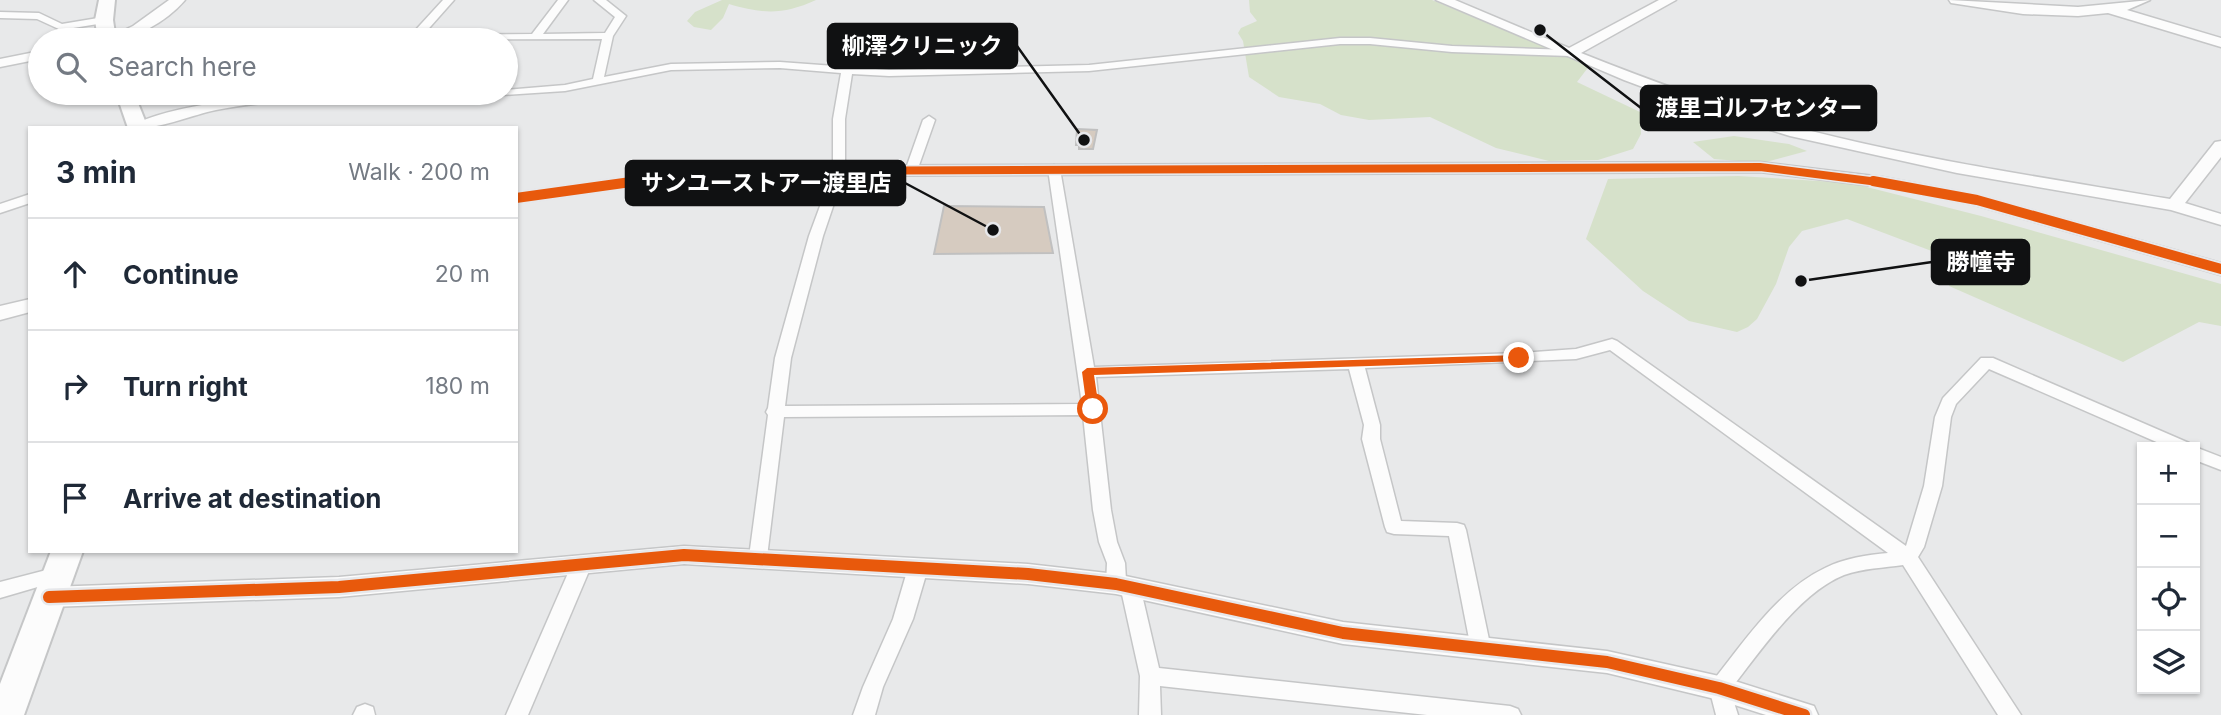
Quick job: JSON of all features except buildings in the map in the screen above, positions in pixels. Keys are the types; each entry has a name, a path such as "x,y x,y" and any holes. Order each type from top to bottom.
{"highway":[{"path":"106,28 104,20 107,0"},
{"path":"130,105 138,126"},
{"path":"6,715 58,574"}],"main road":[{"path":"0,313 28,306"},
{"path":"0,324 28,317"}],"street":[{"path":"139,28 178,0"},
{"path":"423,28 449,0"},
{"path":"535,37 563,0"},
{"path":"598,80 608,36 621,16 599,0"},
{"path":"1443,0 1656,88 1731,113 1838,143 2174,205 2221,220"},
{"path":"518,92 543,91 652,69 705,65 780,65 847,71 1089,68 1350,41 1452,49 1570,53 1668,0"},
{"path":"1956,0 1998,8 2109,9 2143,0"},
{"path":"2109,9 2221,43"},
{"path":"0,15 38,16 61,27 104,20"},
{"path":"518,38 608,36"},
{"path":"0,63 28,57"},
{"path":"758,557 774,412 790,326 839,171 839,119 847,71"},
{"path":"141,126 217,105"},
{"path":"911,171 929,120"},
{"path":"2174,205 2221,146"},
{"path":"518,198 684,176 839,171 1760,167 1882,182 1977,200 2169,255 2221,267"},
{"path":"1054,169 1093,409 1102,510 1108,542 1150,676 1150,715"},
{"path":"0,209 28,199"},
{"path":"1087,372 1356,365 1576,354 1612,344 1908,557 2011,715"},
{"path":"1719,688 1784,611 1827,575 1849,566 1908,557 1915,547 1933,486 1943,417 1949,402 1987,362 2171,442"},
{"path":"1356,365 1372,425 1371,439 1394,527 1457,530 1480,649"},
{"path":"774,412 1093,409"},
{"path":"2200,455 2221,464"},
{"path":"0,590 58,574 339,587 684,555 1028,574 1123,585 1343,633 1607,662 1719,688 1804,715"},
{"path":"517,715 582,564"},
{"path":"864,715 873,687 903,619 918,568"},
{"path":"1150,676 1510,715"},
{"path":"1719,688 1727,715"}],"green space":[{"path":"722,0 816,0 773,11 752,10 729,4 723,18 711,30 694,27 687,21 695,12"},
{"path":"1249,0 1432,0 1590,65 1577,82 1640,112 1641,134 1633,149 1598,160 1549,161 1496,148 1430,117 1369,120 1341,115 1320,104 1279,97 1249,77 1243,41 1238,33 1241,28 1257,21 1250,12"},
{"path":"1734,136 1789,144 1807,151 1762,163 1714,159 1693,142"},
{"path":"1738,176 1851,183 1981,216 2221,284 2221,326 2199,322 2123,362 1949,286 1958,261 1847,219 1802,231 1789,247 1776,284 1757,319 1737,332 1689,321 1643,291 1586,239 1608,179"}],"cycle path":[{"path":"518,198 645,180 775,171 1760,167 1882,182 1977,200 2221,269"},
{"path":"49,597 339,587 684,555 1028,574 1116,584 1343,633 1607,662 1719,688 1804,715"}],"place":[{"name":"渡里ゴルフセンター","path":"1540,30"},
{"name":"柳澤クリニック","path":"1084,140"},
{"name":"サンユーストアー渡里店","path":"993,230"},
{"name":"勝幢寺","path":"1801,281"}],"route":[{"path":"1093,409 1087,372 1519,358"}]}
